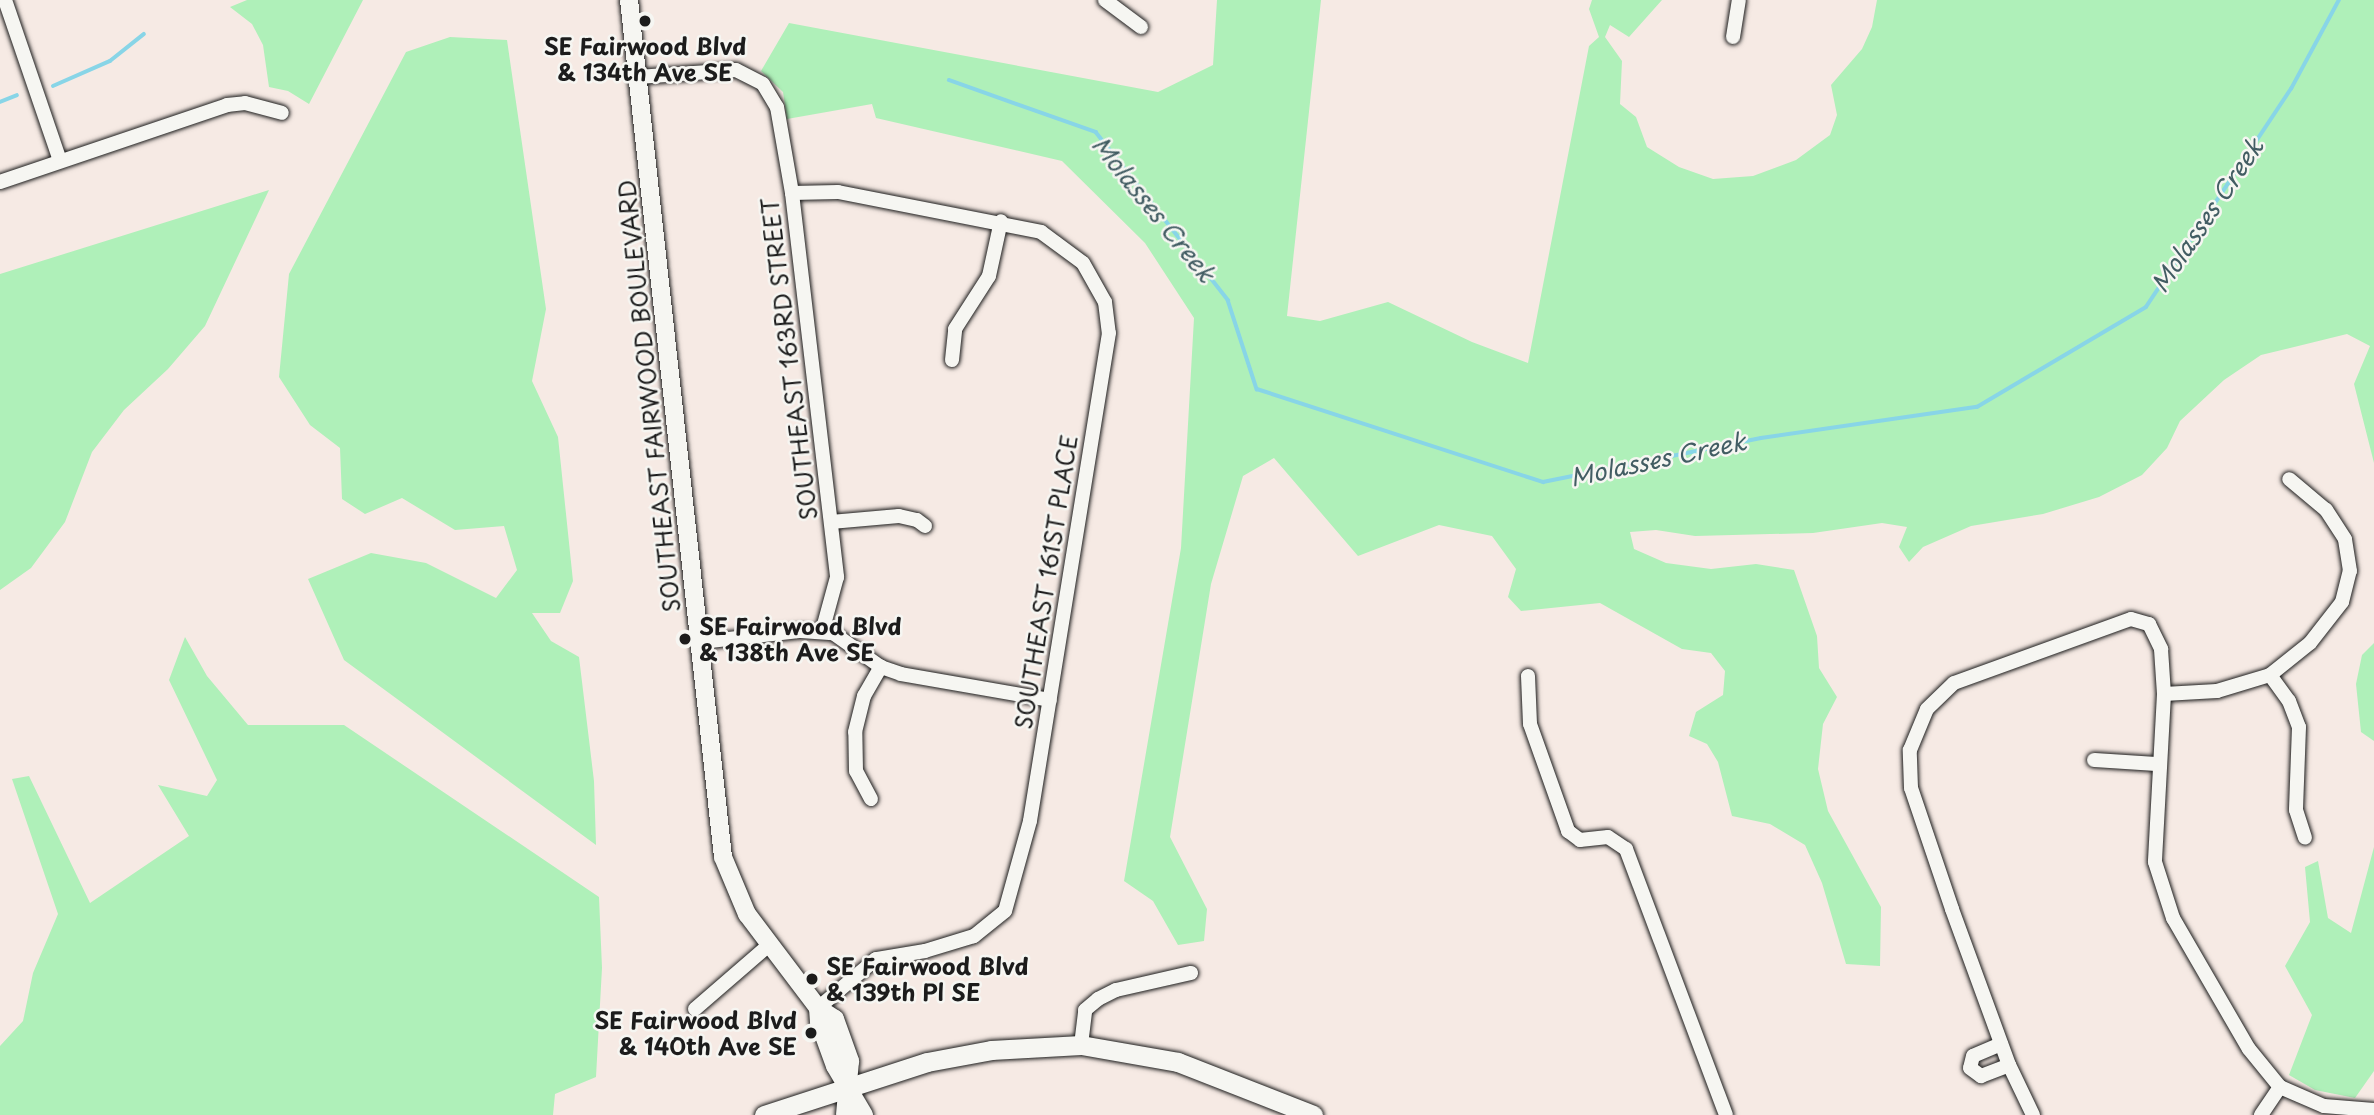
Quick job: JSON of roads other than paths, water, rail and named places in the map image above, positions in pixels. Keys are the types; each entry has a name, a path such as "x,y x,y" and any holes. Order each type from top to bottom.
{"main road":[{"path":"764,1115 927,1062 991,1050 1081,1045 1178,1062 1313,1115"}],"street":[{"path":"5,0 60,162"},
{"name":"SOUTHEAST FAIRWOOD BOULEVARD","path":"629,0 723,857 736,895 818,1008 835,1019 850,1060 845,1115"},
{"path":"1105,0 1141,27"},
{"path":"1733,37 1739,0"},
{"name":"SOUTHEAST 163RD STREET","path":"638,77 736,70 763,84 777,107 792,193 837,577 822,632"},
{"path":"0,182 228,105 245,103 282,113"},
{"path":"792,193 838,192 1001,221 989,276 955,329 952,360"},
{"name":"SOUTHEAST 161ST PLACE","path":"818,1008 876,959 925,951 974,936 1005,911 1030,821 1109,333 1105,302 1083,263 1041,232 1001,221"},
{"path":"2164,694 2217,691 2270,675 2332,618 2342,602 2350,571 2338,525 2314,497 2289,480"},
{"path":"831,522 899,516 917,520 925,526"},
{"path":"2033,1115 2001,1044 1911,788 1908,762 1914,734 1927,709 1954,683 2123,620 2140,620 2154,629 2160,642 2164,694 2157,764 2155,862 2173,918 2249,1049 2280,1087 2324,1107 2374,1110"},
{"path":"701,642 822,632 847,640 881,667 1050,699"},
{"path":"870,799 856,771 855,732 863,696 881,667"},
{"path":"2270,675 2288,701 2299,727 2296,810 2305,838"},
{"path":"1528,676 1530,724 1565,824 1573,838 1608,837 1626,849 1726,1115"},
{"path":"2094,760 2157,764"},
{"path":"695,1009 770,944"},
{"path":"1081,1045 1086,1010 1098,999 1116,990 1191,973"},
{"path":"2001,1044 1973,1056 1970,1068 1981,1076 2009,1065"},
{"name":"SOUTHEAST FAIRWOOD BOULEVARD","path":"848,1087 864,1115"},
{"path":"2261,1115 2280,1087"}],"waterway":[{"name":"Molasses Creek","path":"949,80 1096,132 1228,300 1257,389 1543,482 1761,438 1977,407 2146,307 2291,89 2339,0"},
{"name":"Molasses Creek","path":"53,86 110,61 144,34"},
{"name":"Molasses Creek","path":"0,102 17,95"}],"place":[{"name":"SE Fairwood Blvd & 134th Ave SE","path":"645,21"},
{"name":"SE Fairwood Blvd & 138th Ave SE","path":"685,639"},
{"name":"SE Fairwood Blvd & 139th Pl SE","path":"812,979"},
{"name":"SE Fairwood Blvd & 140th Ave SE","path":"811,1033"}]}
